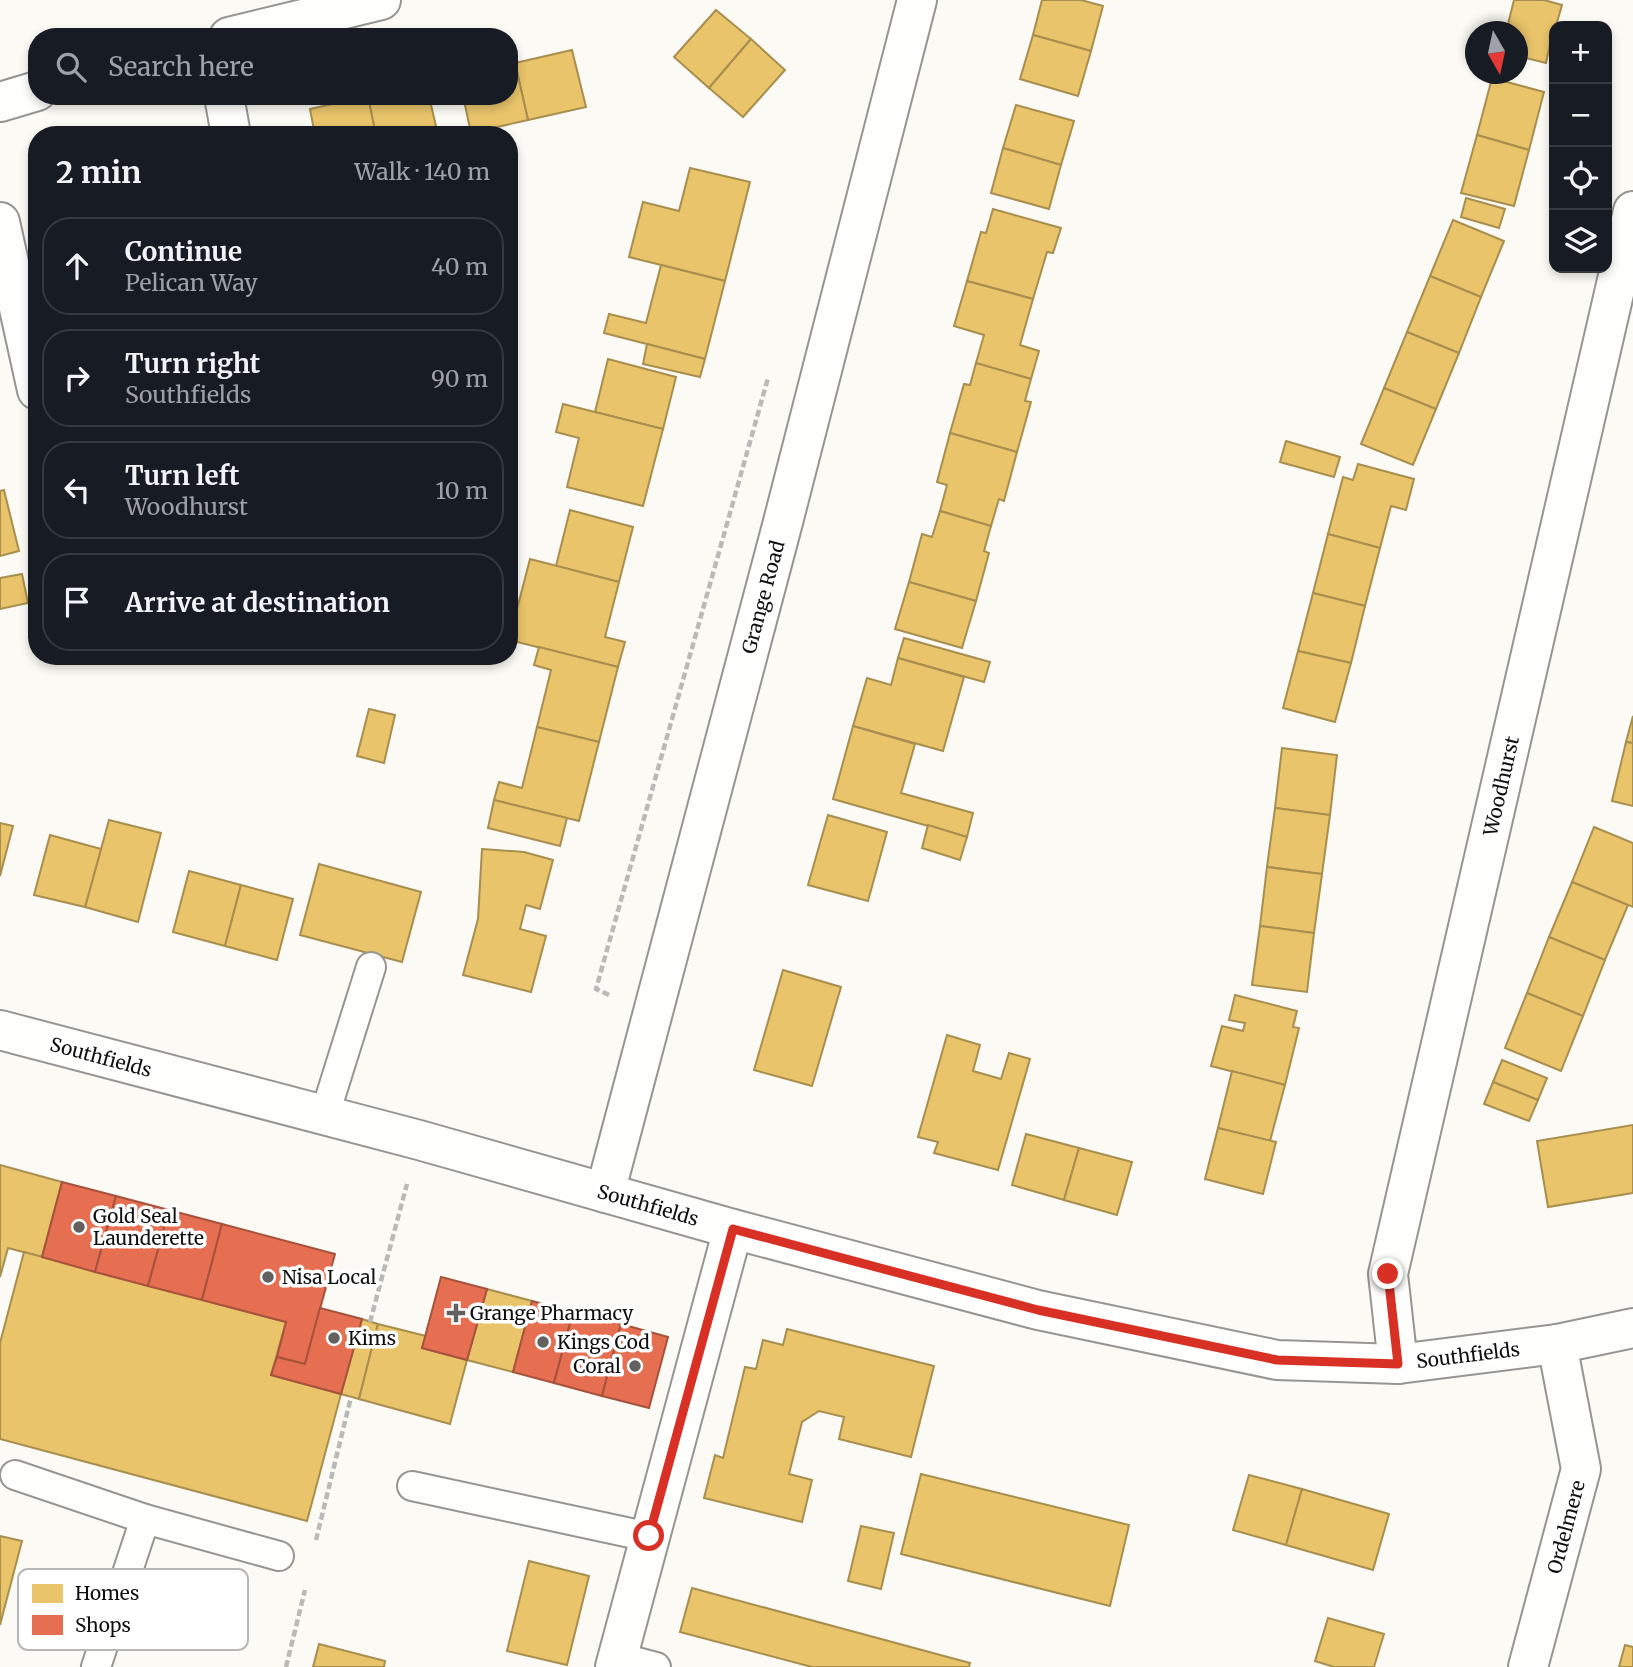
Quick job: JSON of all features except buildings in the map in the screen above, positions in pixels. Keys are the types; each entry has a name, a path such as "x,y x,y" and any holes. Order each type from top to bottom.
{"street":[{"path":"266,28 381,0"},
{"name":"Grange Road","path":"605,1194 917,0"},
{"path":"0,102 28,94"},
{"path":"226,105 229,126"},
{"name":"Woodhurst","path":"1398,1364 1388,1274 1633,211"},
{"path":"0,222 28,349"},
{"name":"Southfields","path":"0,1030 419,1140 605,1194 1038,1310 1277,1360 1398,1364 1557,1344 1633,1328"},
{"path":"617,1662 733,1229"},
{"name":"Ordelmere","path":"1528,1667 1581,1469 1557,1344"}],"lane":[{"path":"324,1117 370,967"},
{"path":"15,1475 145,1519 279,1556"},
{"path":"412,1486 649,1536"},
{"path":"128,1569 145,1519"},
{"path":"96,1667 102,1650"},
{"path":"617,1662 656,1667"}],"path":[{"path":"596,989 769,374"},
{"path":"370,1321 419,1140"},
{"path":"315,1545 351,1397"},
{"path":"286,1667 306,1586"}],"place":[{"name":"Gold Seal Launderette","path":"79,1227"},
{"name":"Nisa Local","path":"268,1277"},
{"name":"Grange Pharmacy","path":"456,1313"},
{"name":"Kims","path":"334,1338"},
{"name":"Kings Cod","path":"543,1342"},
{"name":"Coral","path":"635,1366"}],"route":[{"path":"649,1536 733,1229 1038,1310 1277,1360 1398,1364 1388,1274"}]}
